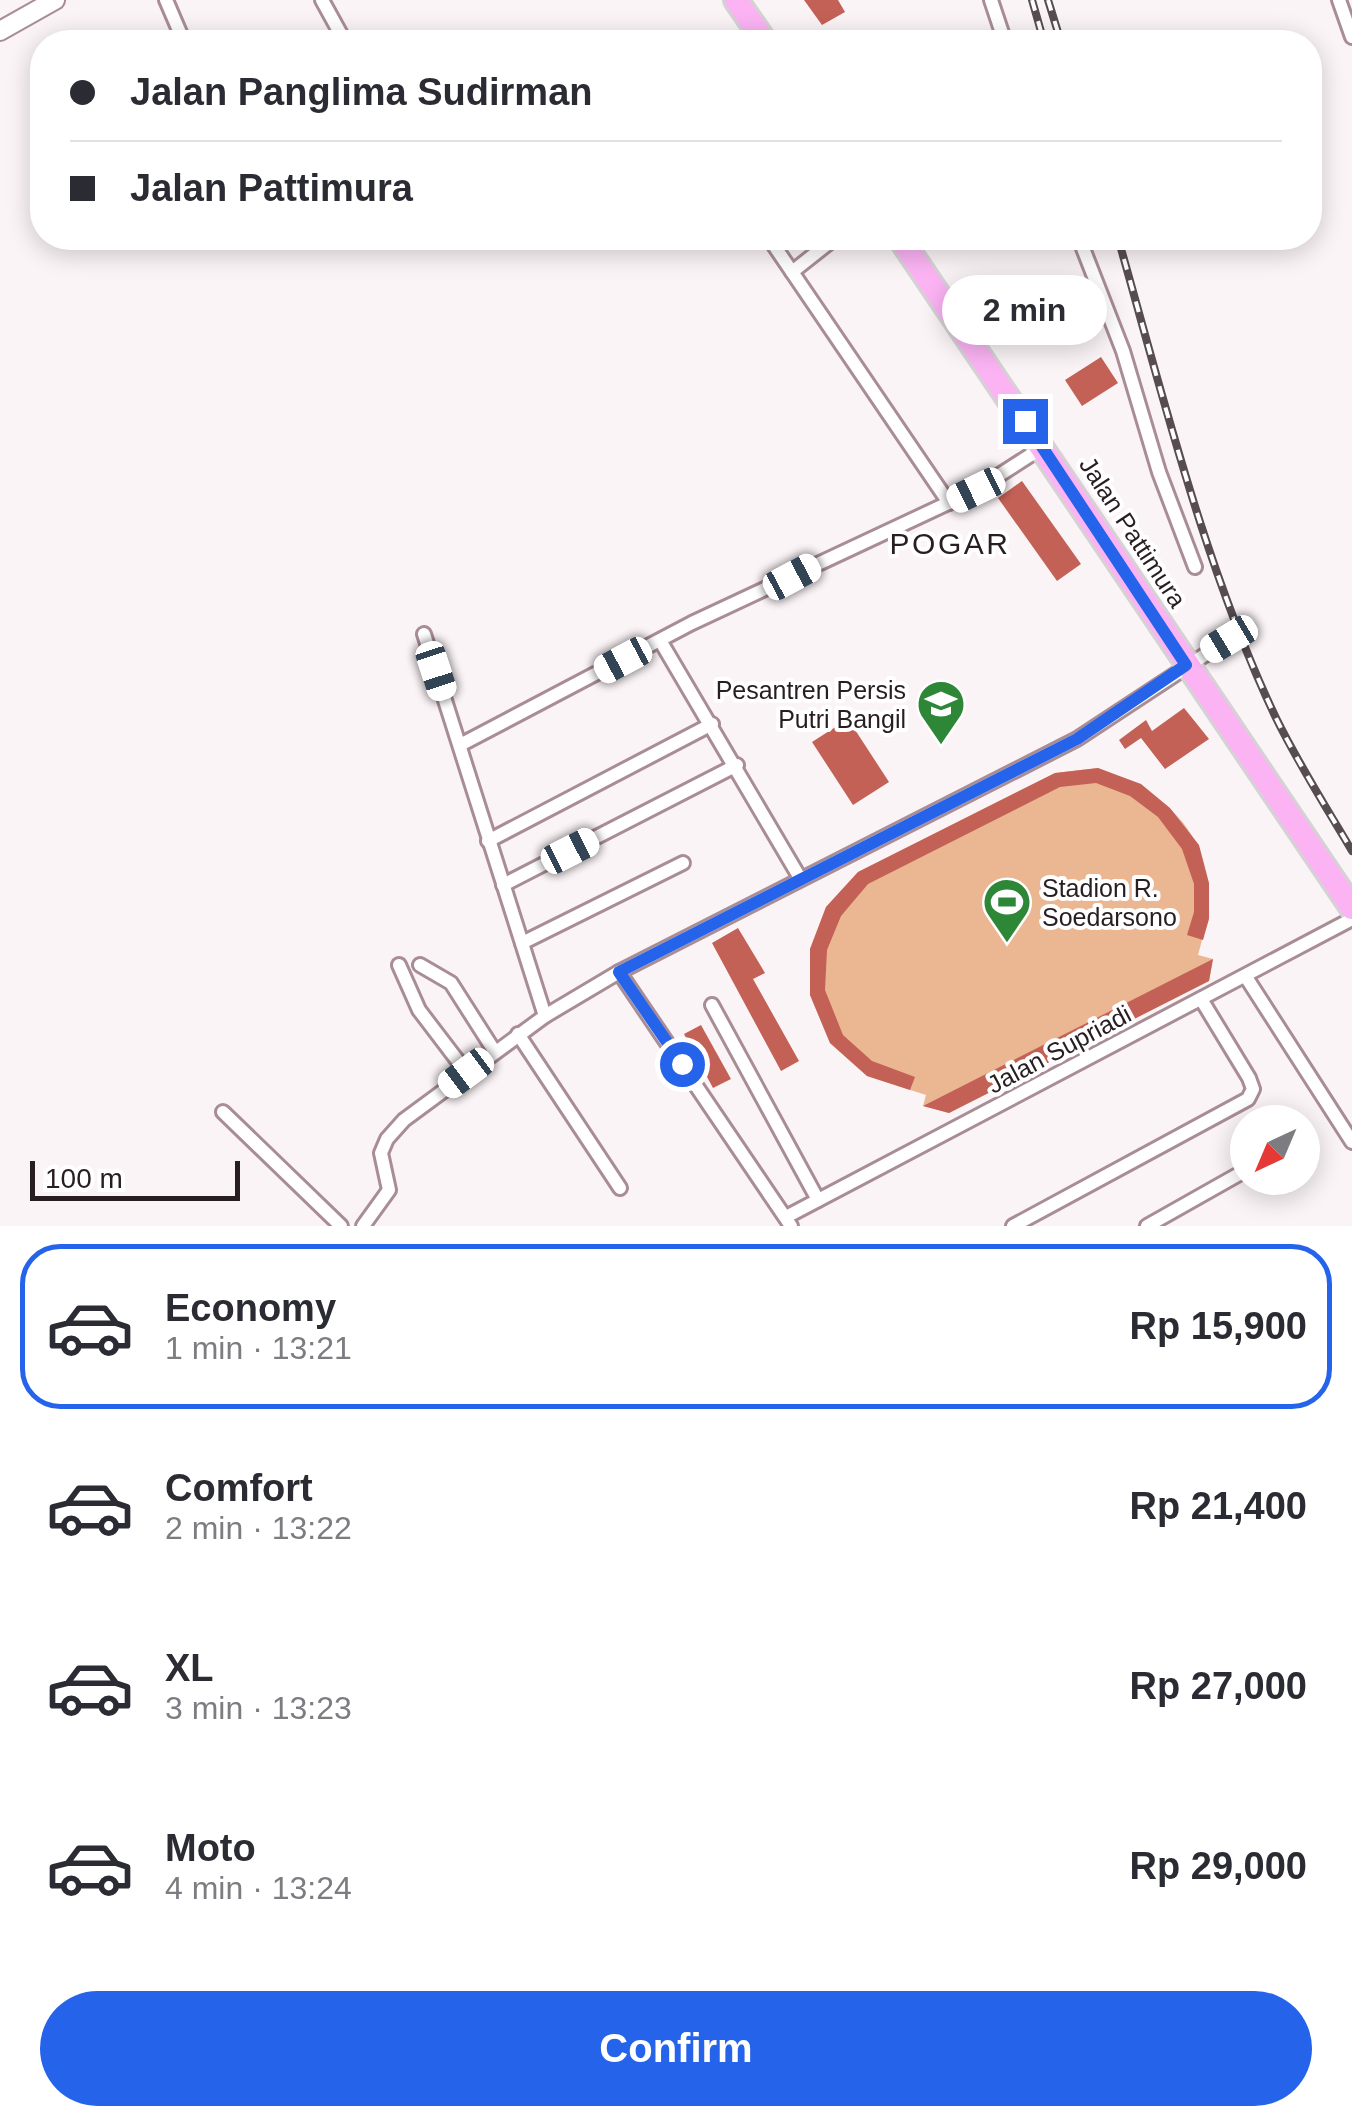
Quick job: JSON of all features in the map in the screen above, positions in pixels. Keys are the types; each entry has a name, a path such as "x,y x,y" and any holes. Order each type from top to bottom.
{"highway":[{"path":"736,0 757,30"},
{"name":"Jalan Pattimura","path":"908,250 1352,908"}],"street":[{"path":"0,31 55,0"},
{"path":"166,0 179,30"},
{"path":"322,0 338,30"},
{"path":"991,0 1001,30"},
{"path":"1339,0 1352,37"},
{"path":"777,250 950,503"},
{"path":"792,272 820,250"},
{"path":"1084,250 1124,351 1159,472 1196,566"},
{"path":"460,746 730,604 950,503 1043,447"},
{"path":"424,634 546,1016"},
{"path":"363,1226 389,1190 381,1153 386,1139 518,1034 619,972 1077,739 1229,639"},
{"path":"662,642 800,878"},
{"path":"488,840 712,724"},
{"path":"503,885 737,765"},
{"path":"522,943 683,863"},
{"name":"Jalan Supriadi","path":"789,1222 818,1200 1352,919"},
{"path":"420,965 451,983 494,1052"},
{"path":"399,966 419,1010 466,1073"},
{"path":"619,972 789,1222"},
{"path":"1246,976 1352,1142"},
{"path":"1013,1226 1248,1099 1253,1089 1249,1078 1201,999"},
{"path":"712,1004 818,1200"},
{"path":"518,1034 620,1188"},
{"path":"224,1112 341,1226"},
{"path":"1147,1226 1230,1178"}],"shaded area":[{"name":"Stadion R. Soedarsono","path":"1098,768 1157,798 1193,838 1208,890 1198,955 1213,959 1209,981 949,1113 923,1106 926,1095 867,1076 830,1043 810,995 810,949 826,907 858,872 1055,773"}],"building":[{"path":"804,0 838,0 845,12 822,25"},
{"path":"1101,357 1118,383 1082,406 1065,380"},
{"path":"1022,481 1081,564 1057,581 998,498"},
{"path":"1184,708 1209,739 1165,769 1141,738 1125,749 1119,740 1146,720 1152,731"},
{"path":"848,719 889,782 853,805 812,742"},
{"path":"1098,768 1141,784 1170,808 1199,845 1209,883 1209,919 1203,940 1187,935 1194,912 1194,884 1182,849 1158,817 1130,796 1096,783 1060,787 868,884 841,916 827,950 825,990 843,1035 872,1061 915,1077 910,1090 867,1076 830,1043 810,995 810,949 826,907 858,872 1055,773"},
{"path":"738,928 765,973 753,979 799,1061 781,1071 712,943"},
{"path":"1213,959 1209,981 949,1113 923,1106"},
{"path":"701,1025 731,1079 713,1088 684,1034"}],"railway":[{"path":"1032,0 1041,30"},
{"path":"1048,0 1057,30"},
{"path":"1121,250 1187,481 1228,602 1276,718 1352,851"}],"place":[{"name":"Pesantren Persis Putri Bangil","path":"941,746"},
{"name":"Stadion R. Soedarsono","path":"1007,944"}],"district":[{"name":"POGAR","path":"950,544"}],"route":[{"path":"682,1064 619,972 1077,739 1186,665 1025,421"}]}
